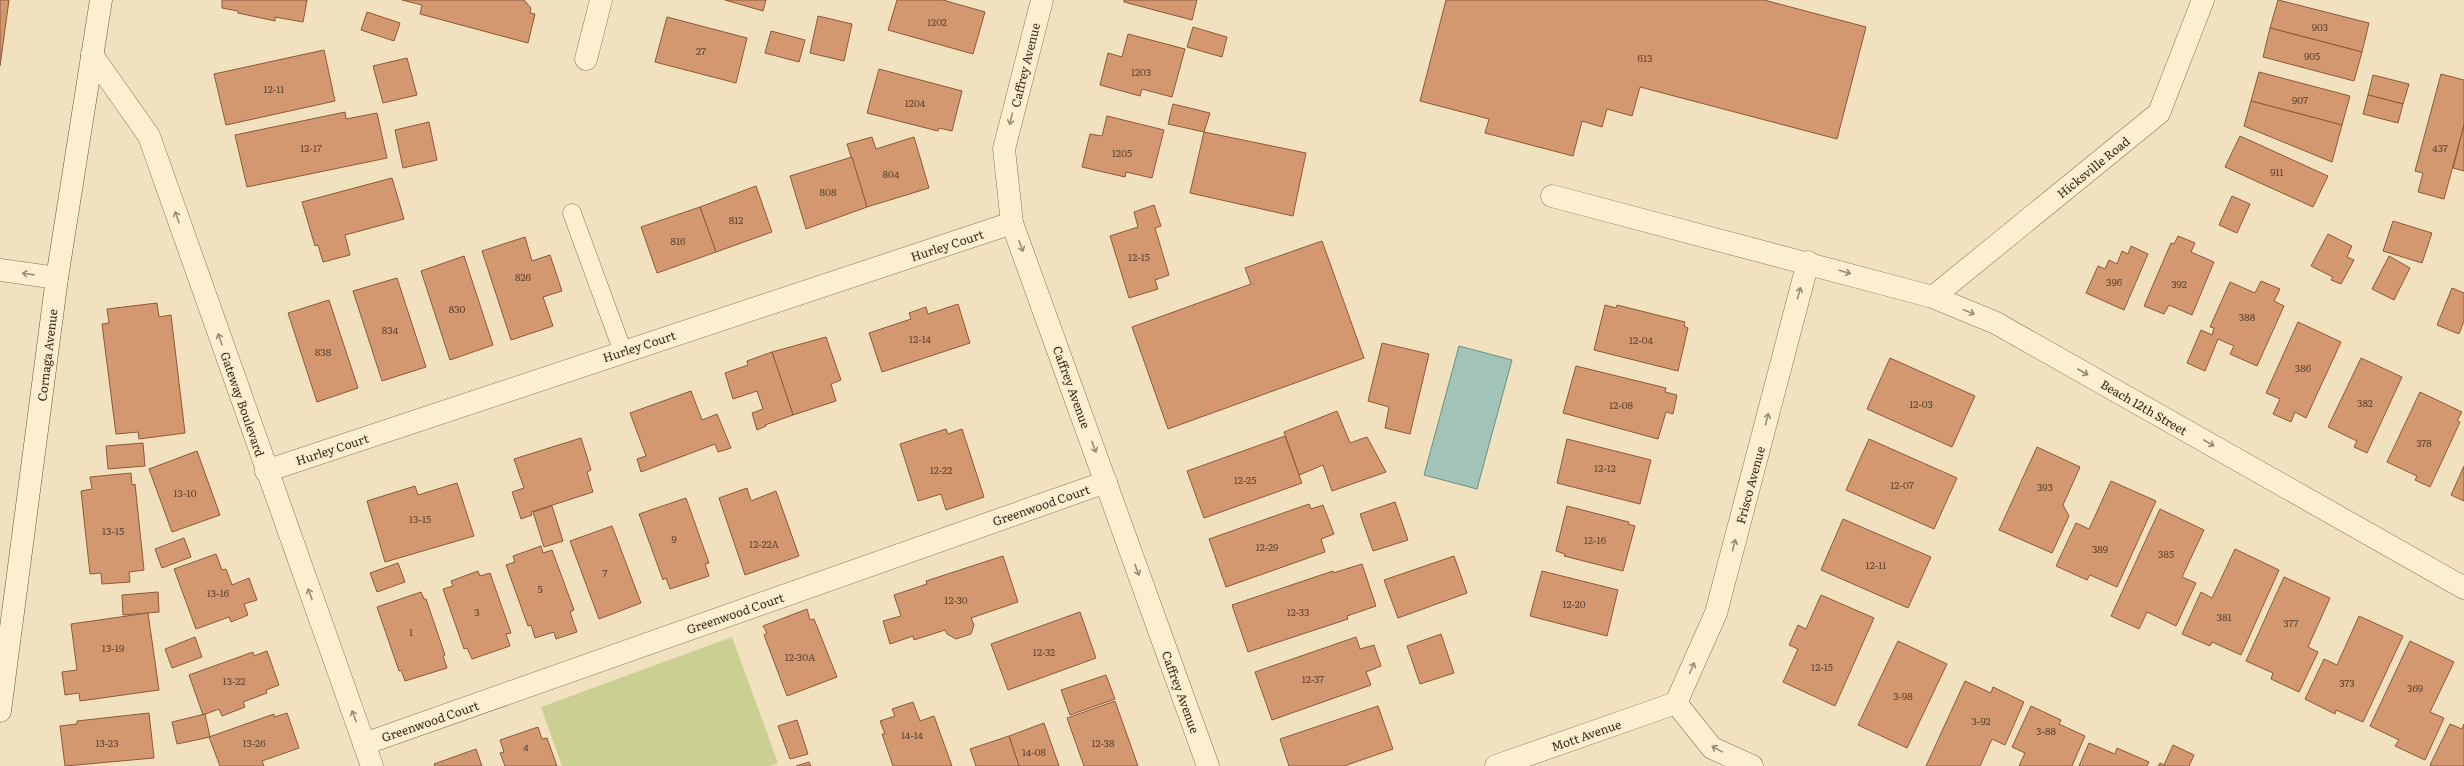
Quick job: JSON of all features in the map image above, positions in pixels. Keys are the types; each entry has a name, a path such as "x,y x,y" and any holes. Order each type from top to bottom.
{"street":[{"name":"Cornaga Avenue","path":"0,711 57,278 101,0"},
{"path":"586,59 601,0"},
{"name":"Caffrey Avenue","path":"1042,0 1004,149 1012,223 1208,766"},
{"name":"Hicksville Road","path":"1933,297 2159,113 2203,0"},
{"name":"Gateway Boulevard","path":"92,55 149,136 266,471 372,766"},
{"name":"Beach 12th Street","path":"1552,196 1808,262 1933,297 1996,323 2464,588"},
{"name":"Hurley Court","path":"266,471 1012,223"},
{"name":"Frisco Avenue","path":"1676,703 1716,613 1808,262"},
{"path":"0,270 57,278"},
{"name":"Greenwood Court","path":"364,744 1106,482"},
{"path":"1676,703 1712,748 1752,766"},
{"name":"Mott Avenue","path":"1496,766 1676,703"}],"lane":[{"path":"572,213 623,352"}],"green space":[{"path":"732,637 778,763 770,766 562,766 541,707"}],"water":[{"path":"1459,346 1512,360 1477,489 1424,475"}],"building":[{"path":"0,0 9,0 0,66"},
{"path":"222,0 307,0 303,22 275,17 275,21 238,13 238,11 222,8"},
{"path":"402,0 524,0 531,8 530,13 535,14 528,43 420,14 422,5"},
{"path":"725,0 766,0 763,11"},
{"path":"897,0 943,0 985,12 973,54 888,30"},
{"path":"1124,0 1197,0 1192,20 1124,2"},
{"path":"1446,0 1764,0 1866,27 1837,139 1640,87 1632,116 1607,109 1602,127 1582,121 1573,156 1485,133 1489,119 1420,101"},
{"path":"2278,0 2369,23 2362,52 2270,28"},
{"path":"367,12 400,23 394,41 361,30"},
{"path":"818,16 852,24 844,61 810,53"},
{"path":"667,17 747,38 736,83 655,62"},
{"path":"1193,27 1227,37 1222,57 1187,47"},
{"path":"2270,28 2362,52 2354,81 2263,57"},
{"path":"771,31 805,40 799,62 765,53"},
{"path":"1128,34 1185,49 1172,97 1142,89 1140,96 1100,85 1108,53 1122,57"},
{"path":"324,50 335,101 226,125 214,74"},
{"path":"407,58 417,95 383,103 373,66"},
{"path":"879,69 962,91 952,131 939,128 938,131 867,113"},
{"path":"2259,72 2350,96 2342,125 2251,101"},
{"path":"2441,74 2464,80 2464,125 2444,199 2418,192 2423,173 2415,171"},
{"path":"2373,75 2409,84 2403,104 2368,95"},
{"path":"2368,95 2403,104 2398,123 2363,114"},
{"path":"2251,101 2342,125 2332,162 2244,126"},
{"path":"1173,104 1210,113 1204,132 1168,124"},
{"path":"345,112 346,119 377,113 387,158 247,187 235,135"},
{"path":"1107,116 1164,130 1152,178 1126,172 1125,177 1082,167 1090,134 1102,136"},
{"path":"429,122 437,160 403,168 395,130"},
{"path":"2464,125 2464,171 2453,168"},
{"path":"1204,132 1306,153 1293,216 1190,193"},
{"path":"2240,136 2328,176 2313,207 2225,167"},
{"path":"872,137 876,149 914,137 929,188 867,207 847,144"},
{"path":"852,157 867,207 806,229 790,176"},
{"path":"392,178 404,219 345,235 350,255 323,262 318,245 315,246 302,202"},
{"path":"756,186 772,232 716,252 700,207"},
{"path":"2232,196 2250,204 2237,233 2219,225"},
{"path":"1154,205 1161,226 1155,228 1169,275 1155,280 1158,289 1129,298 1110,236 1138,227 1134,212"},
{"path":"700,207 716,252 657,273 641,227"},
{"path":"2393,221 2432,233 2422,263 2383,251"},
{"path":"2328,234 2352,246 2347,257 2354,260 2341,284 2331,280 2333,277 2311,266"},
{"path":"2178,236 2195,243 2191,252 2214,262 2192,315 2169,305 2164,314 2144,306 2171,243 2174,244"},
{"path":"525,237 532,261 550,255 562,291 543,297 553,326 511,340 482,251"},
{"path":"1322,241 1364,358 1168,429 1132,327 1251,284 1245,268"},
{"path":"2131,246 2148,254 2124,310 2086,293 2098,266 2105,269 2109,260 2117,264 2122,251 2128,254"},
{"path":"464,256 493,345 450,360 421,271"},
{"path":"2389,256 2410,268 2394,300 2372,289"},
{"path":"397,278 426,367 382,381 353,291"},
{"path":"2261,281 2280,289 2274,301 2284,306 2257,366 2230,354 2234,346 2218,339 2205,371 2187,363 2201,330 2212,335 2214,328 2210,327 2230,282 2255,293"},
{"path":"2452,288 2464,293 2464,321 2459,334 2437,325"},
{"path":"329,300 358,388 317,402 288,313"},
{"path":"157,303 159,317 171,315 185,433 139,439 138,432 116,434 102,324 109,323 107,309"},
{"path":"958,304 970,343 882,372 869,333 911,319 909,313 926,307 928,314"},
{"path":"1605,305 1616,308 1617,305 1685,322 1684,326 1688,328 1678,371 1594,350"},
{"path":"2298,322 2341,342 2306,418 2295,412 2291,422 2273,414 2280,399 2266,393"},
{"path":"826,337 841,380 831,384 836,401 793,415 772,352"},
{"path":"1382,343 1429,354 1410,434 1385,428 1389,407 1368,401"},
{"path":"772,352 793,415 765,425 766,426 757,430 752,413 763,409 757,391 733,399 725,373 748,365 747,361"},
{"path":"1890,358 1975,396 1952,447 1867,409"},
{"path":"2361,358 2402,377 2367,453 2354,447 2357,441 2328,427"},
{"path":"1576,366 1666,388 1665,392 1677,395 1673,414 1666,412 1658,439 1563,413"},
{"path":"691,391 702,420 717,414 731,448 718,452 715,444 641,472 637,459 646,456 630,413"},
{"path":"2420,392 2462,412 2457,421 2460,422 2430,487 2415,480 2417,476 2387,462"},
{"path":"1337,411 1350,443 1367,437 1386,472 1332,491 1323,465 1299,475 1284,432"},
{"path":"946,429 948,434 962,429 984,497 946,510 941,494 918,501 900,444"},
{"path":"1285,436 1302,483 1204,518 1187,471"},
{"path":"581,438 591,470 587,472 593,492 531,512 532,515 521,519 512,492 524,488 514,459"},
{"path":"1567,439 1651,460 1640,504 1557,483"},
{"path":"1869,439 1957,478 1934,529 1846,490"},
{"path":"143,443 145,466 108,469 106,446"},
{"path":"2037,447 2080,467 2063,505 2069,516 2052,553 1999,530"},
{"path":"197,451 220,515 172,532 149,469"},
{"path":"2464,466 2464,501 2451,495"},
{"path":"131,473 132,485 135,484 144,570 129,572 130,582 102,584 101,573 90,574 81,491 92,489 90,477"},
{"path":"2111,481 2156,501 2117,587 2090,575 2087,580 2056,566 2076,523 2089,529"},
{"path":"457,483 474,536 385,562 367,501 415,486 418,495"},
{"path":"747,488 751,501 776,491 799,556 745,575 719,498"},
{"path":"686,498 709,563 705,564 709,576 670,589 666,578 663,580 639,514"},
{"path":"1395,502 1408,540 1373,551 1360,514"},
{"path":"1309,504 1311,509 1323,505 1334,534 1321,539 1325,552 1226,587 1209,539"},
{"path":"552,506 563,541 544,547 533,512"},
{"path":"1567,506 1629,522 1628,524 1635,526 1623,571 1564,556 1565,554 1556,551"},
{"path":"2160,509 2204,530 2182,577 2196,583 2176,626 2147,612 2139,629 2111,616"},
{"path":"1843,519 1931,557 1908,608 1821,570"},
{"path":"612,526 641,603 599,619 570,541"},
{"path":"184,538 191,557 162,568 155,549"},
{"path":"541,546 543,553 552,550 574,610 570,612 577,632 556,639 554,632 535,638 531,625 528,626 506,565 515,562 513,556"},
{"path":"2235,549 2279,570 2241,655 2212,642 2210,646 2182,634 2201,592 2212,598"},
{"path":"216,554 222,570 226,569 232,585 249,578 257,600 244,604 248,615 231,622 229,617 196,629 174,569"},
{"path":"1003,556 1018,602 971,618 974,625 971,634 956,639 947,634 945,630 914,640 913,636 890,644 883,621 901,616 894,595 927,584 926,581"},
{"path":"1454,556 1467,593 1398,618 1384,580"},
{"path":"398,563 405,582 377,592 370,573"},
{"path":"1362,564 1376,606 1347,616 1348,619 1248,652 1232,605 1333,571 1333,573"},
{"path":"478,571 480,576 490,573 511,633 506,634 510,646 472,659 467,648 464,649 443,589 453,586 451,581"},
{"path":"1542,571 1618,590 1607,636 1530,616"},
{"path":"2284,577 2330,598 2308,647 2318,652 2299,692 2271,679 2273,673 2246,661"},
{"path":"158,592 159,612 123,615 122,595"},
{"path":"421,592 424,599 426,599 445,655 443,656 447,668 405,681 401,670 399,671 377,607"},
{"path":"1821,595 1874,618 1835,706 1783,682 1798,649 1789,645 1798,625 1806,629"},
{"path":"807,609 810,620 814,619 837,677 787,696 764,635 767,633 763,626"},
{"path":"1080,612 1096,658 1008,690 991,644"},
{"path":"148,613 159,690 80,701 79,693 65,695 62,672 77,670 71,624"},
{"path":"2359,616 2403,636 2363,722 2336,710 2335,714 2305,699 2324,659 2337,665"},
{"path":"1441,634 1454,673 1420,684 1407,646"},
{"path":"195,637 202,657 172,668 165,649"},
{"path":"1356,637 1360,649 1374,645 1381,666 1366,672 1371,685 1272,720 1255,672"},
{"path":"1898,641 1947,664 1907,748 1858,725"},
{"path":"2410,641 2454,662 2430,712 2444,718 2425,760 2395,746 2399,740 2370,726"},
{"path":"267,651 279,685 266,690 267,693 243,702 245,707 222,716 219,709 203,715 189,675 253,652 254,656"},
{"path":"1106,675 1115,699 1070,715 1061,690"},
{"path":"1965,681 1991,693 1993,687 2024,702 2005,745 1992,739 1980,766 1926,766"},
{"path":"1115,701 1138,766 1084,766 1067,718"},
{"path":"913,702 920,721 934,716 952,766 893,766 882,734 885,734 880,721 895,716 892,709"},
{"path":"1378,706 1393,749 1344,766 1289,766 1280,739"},
{"path":"2031,706 2061,720 2059,724 2085,736 2072,766 2019,766 2025,753 2012,747"},
{"path":"149,713 154,758 65,766 60,726 77,724 77,721"},
{"path":"287,713 299,748 262,761 264,766 220,766 209,737 274,714 274,717"},
{"path":"205,714 210,737 177,744 172,722"},
{"path":"797,720 808,754 790,759 778,726"},
{"path":"1044,723 1059,766 1019,766 1009,736"},
{"path":"2450,724 2462,729 2464,724 2464,766 2430,765"},
{"path":"538,727 542,739 547,738 557,766 505,766 500,753 504,752 500,740"},
{"path":"1009,736 1019,766 976,766 970,749"},
{"path":"2089,743 2115,754 2117,748 2149,762 2147,766 2079,766"},
{"path":"2173,745 2194,755 2189,766 2158,766 2160,763 2164,765"},
{"path":"476,749 482,766 435,766 434,764"},
{"path":"809,762 811,766 796,766"}]}
